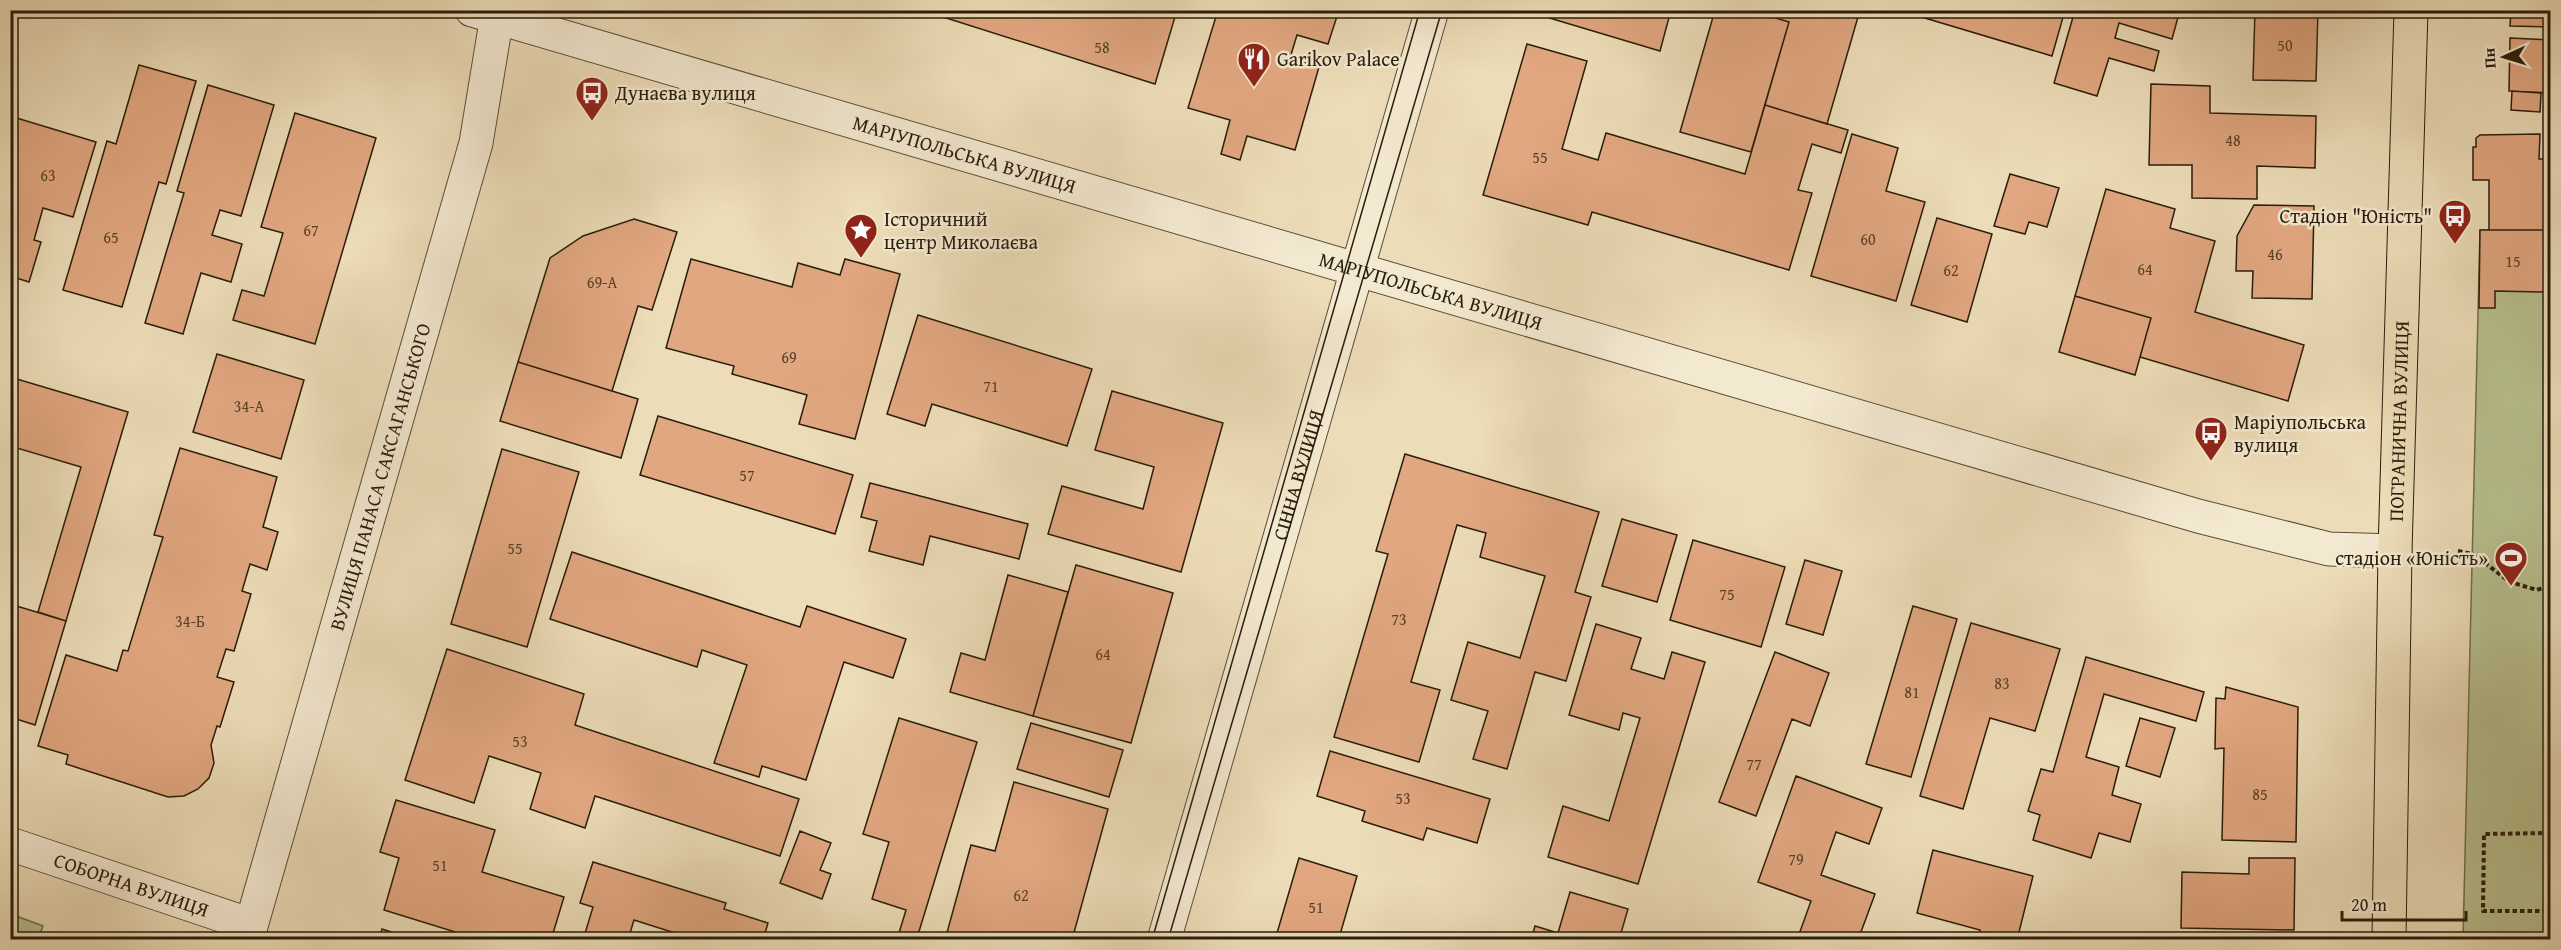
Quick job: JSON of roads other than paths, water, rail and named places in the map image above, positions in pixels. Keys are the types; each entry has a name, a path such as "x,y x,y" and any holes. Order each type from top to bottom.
{"main road":[{"name":"ПОГРАНИЧНА ВУЛИЦЯ","path":"2389,939 2395,551 2411,10"}],"street":[{"name":"СІННА ВУЛИЦЯ","path":"1164,939 1432,10"},
{"name":"МАРІУПОЛЬСЬКА ВУЛИЦЯ","path":"489,13 1356,270 2209,519 2329,549 2395,551"},
{"name":"ВУЛИЦЯ ПАНАСА САКСАГАНСЬКОГО","path":"249,932 476,143 489,13"},
{"name":"СОБОРНА ВУЛИЦЯ","path":"10,843 249,932"}],"tram line":[{"path":"1152,940 1420,10"},
{"path":"1168,940 1442,10"}],"place":[{"name":"Garikov Palace","path":"1254,88"},
{"name":"Дунаєва вулиця","path":"592,122"},
{"name":"Стадіон \"Юність\"","path":"2455,245"},
{"name":"Історичний центр Миколаєва","path":"861,259"},
{"name":"Маріупольська вулиця","path":"2211,462"},
{"name":"стадіон «Юність»","path":"2511,587"}]}
